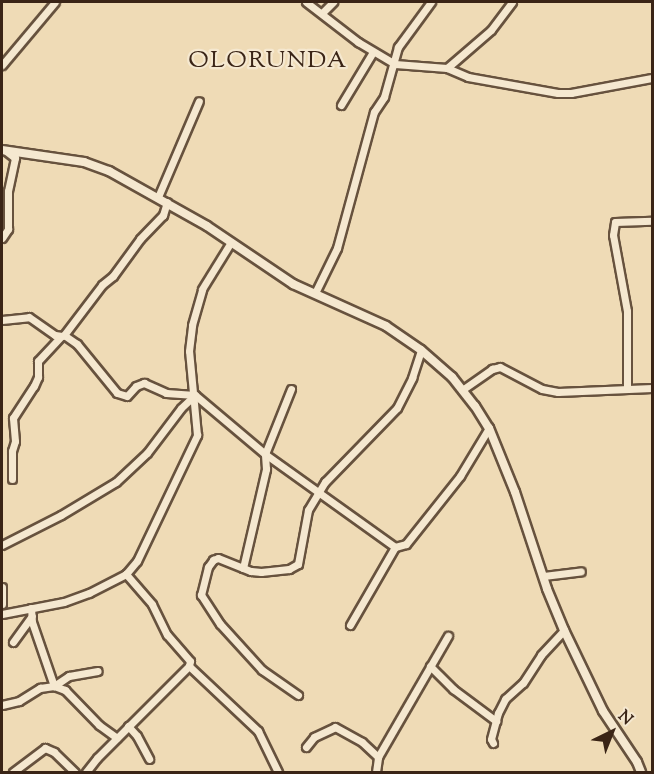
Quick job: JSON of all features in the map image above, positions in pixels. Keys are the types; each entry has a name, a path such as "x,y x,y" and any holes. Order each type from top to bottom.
{"street":[{"path":"2,65 55,2"},
{"path":"306,2 373,52 395,64 447,68 468,77 558,93 652,78"},
{"path":"322,13 333,2"},
{"path":"315,293 336,248 374,112 384,97 398,47 431,2"},
{"path":"447,68 491,30 512,2"},
{"path":"341,105 373,52"},
{"path":"158,197 199,101"},
{"path":"4,150 84,162 109,171 167,202 231,242 293,285 386,326 421,350 462,390 489,428 515,492 564,630 603,711 641,772"},
{"path":"2,238 8,229 8,191 15,158 4,150"},
{"path":"12,479 12,451 15,441 13,418 34,386 38,377 38,362 62,336 102,285 113,276 140,239 163,215 167,202"},
{"path":"627,389 627,311 613,235 615,222 652,220"},
{"path":"2,614 31,612 89,593 126,573 136,561 197,435 195,395 189,351 198,298 231,242"},
{"path":"2,320 29,317 77,344 117,393 127,396 144,383 166,393 195,395 265,454 395,546 406,544 460,476 489,428"},
{"path":"298,695 262,670 220,624 201,595 208,567 213,560 218,558 261,572 289,569 298,564 308,510 339,467 397,408 412,378 421,350"},
{"path":"462,390 492,369 500,367 542,389 558,392 652,388"},
{"path":"243,568 266,469 265,454 291,389"},
{"path":"2,545 55,519 116,482 147,453 195,395"},
{"path":"350,625 395,546"},
{"path":"543,576 581,571"},
{"path":"86,772 128,726 189,666 190,661 166,634 152,604 126,573"},
{"path":"2,586 2,604"},
{"path":"13,642 31,612"},
{"path":"31,612 54,686"},
{"path":"493,743 491,739 505,699 523,683 541,655 564,630"},
{"path":"376,772 378,757 448,636"},
{"path":"189,666 258,731 278,772"},
{"path":"430,666 453,689 496,722"},
{"path":"2,705 19,700 40,688 54,686 69,676 98,671"},
{"path":"54,686 65,690 99,726 117,738"},
{"path":"128,726 137,736 149,759"},
{"path":"306,747 314,737 335,727 355,738 378,757"},
{"path":"13,772 45,748 54,752 75,772"}],"district":[{"name":"OLORUNDA","path":"268,62"}]}
